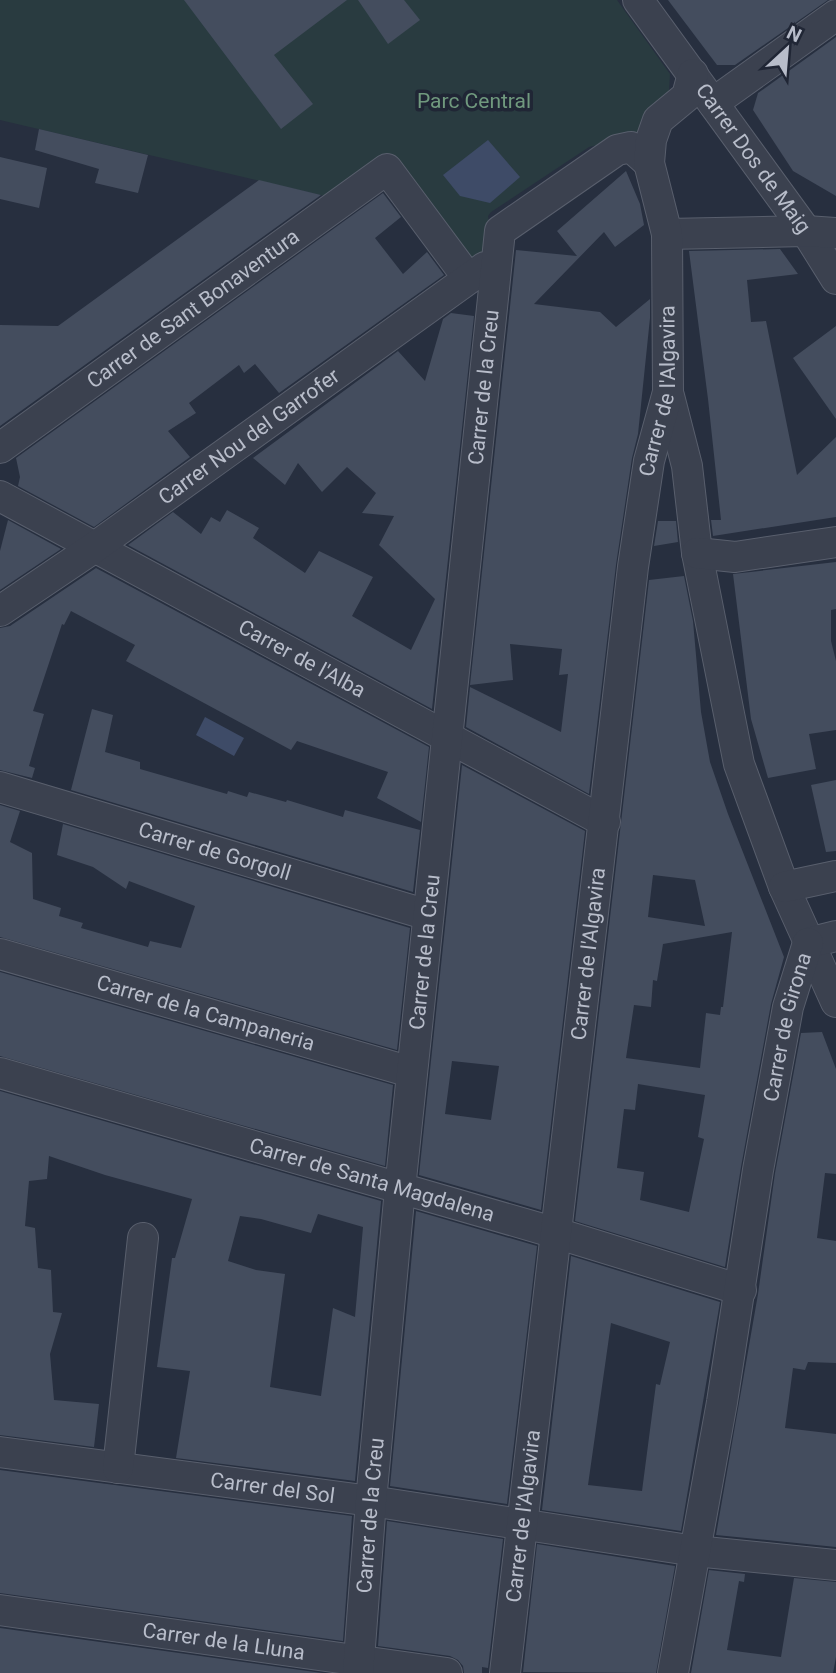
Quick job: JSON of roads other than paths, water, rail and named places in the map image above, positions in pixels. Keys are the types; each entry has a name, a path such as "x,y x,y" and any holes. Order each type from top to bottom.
{"street":[{"name":"Carrer Dos de Maig","path":"648,6 836,278"},
{"path":"675,106 691,102 713,103 836,15"},
{"name":"Carrer Dos de Maig","path":"649,163 651,140 658,120 687,96 693,74"},
{"path":"499,245 617,150 631,147 649,163"},
{"name":"Carrer de l'Algavira","path":"505,1673 633,567 649,461 668,392 667,234 649,163"},
{"name":"Carrer de Sant Bonaventura","path":"0,448 387,169 468,278"},
{"path":"667,234 806,231 836,233"},
{"name":"Carrer Nou del Garrofer","path":"0,611 95,547 468,278 499,245"},
{"name":"Carrer de la Creu","path":"359,1666 371,1501 411,1072 499,245"},
{"name":"Carrer de Girona","path":"668,392 687,466 697,553 739,764 785,887 822,940 788,1007 673,1673"},
{"path":"0,464 3,473 0,494"},
{"name":"Carrer de l'Alba","path":"0,494 605,822"},
{"path":"697,553 736,557 836,542"},
{"name":"Carrer de Gorgoll","path":"0,787 428,915"},
{"path":"785,887 836,876"},
{"path":"822,940 836,1002"},
{"name":"Carrer de la Campaneria","path":"0,954 411,1072"},
{"name":"Carrer de Santa Magdalena","path":"0,1073 556,1233 741,1290"},
{"path":"118,1468 143,1238"},
{"name":"Carrer del Sol","path":"0,1452 371,1501 695,1551 836,1565"},
{"name":"Carrer de la Lluna","path":"0,1610 359,1666 447,1673"}],"water":[{"path":"488,140 520,177 490,203 460,196 443,175"},
{"path":"205,717 244,738 234,756 196,735"}],"park label":[{"name":"Parc Central","path":"474,101"}]}
